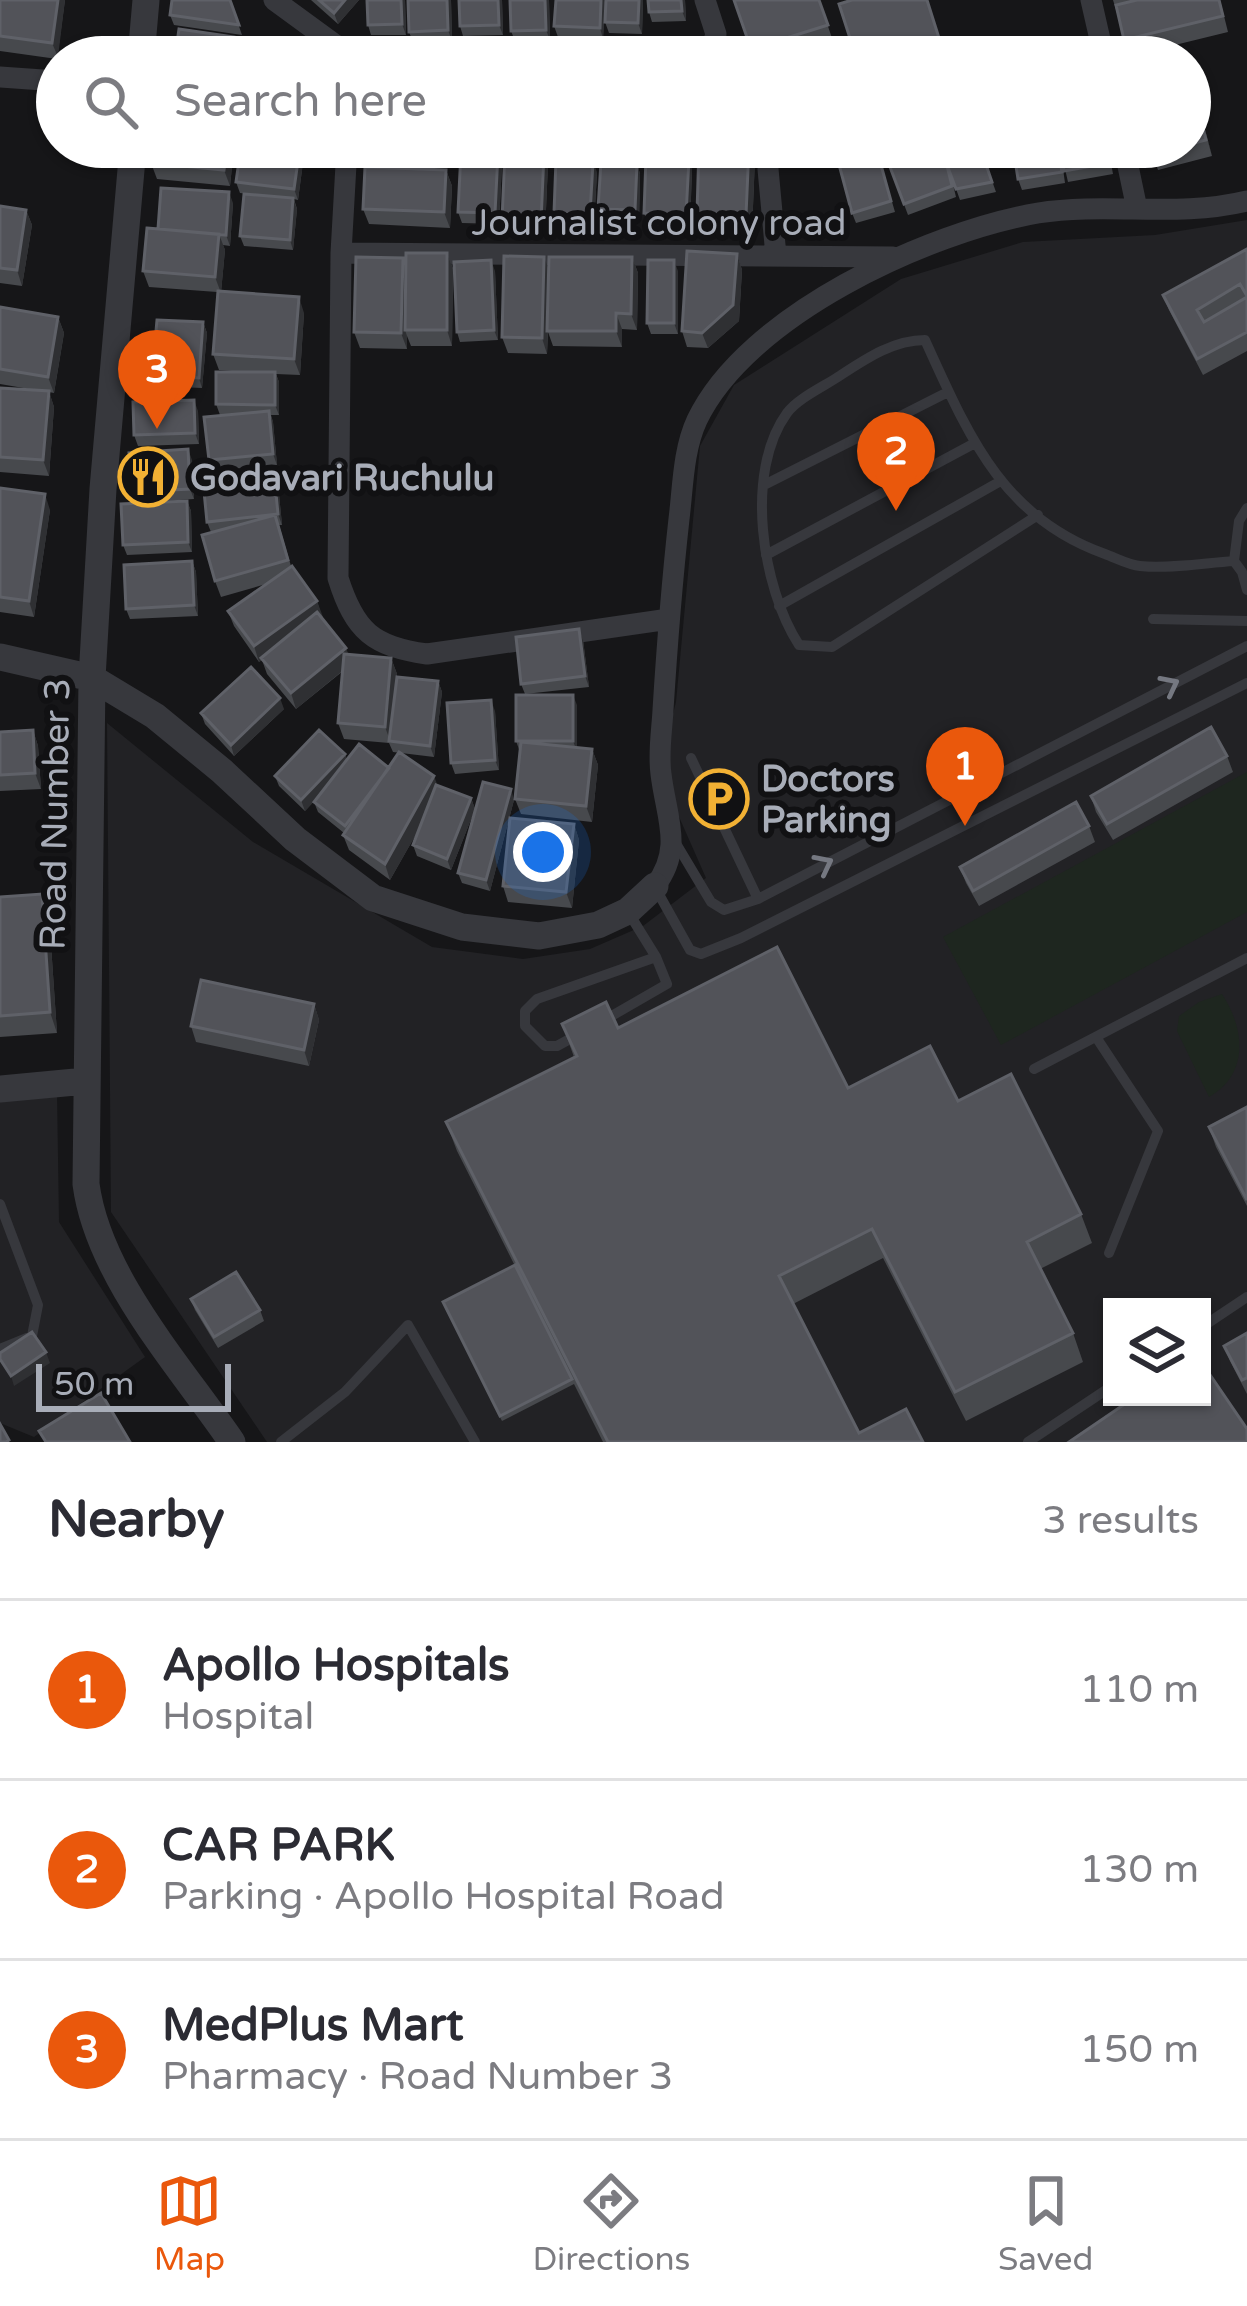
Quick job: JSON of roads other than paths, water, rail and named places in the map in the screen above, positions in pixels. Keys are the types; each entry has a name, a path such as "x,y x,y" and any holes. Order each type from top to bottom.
{"street":[{"path":"143,36 146,0"},
{"path":"274,0 323,36"},
{"path":"705,0 715,36"},
{"path":"1091,0 1099,36"},
{"path":"0,77 36,80"},
{"name":"Road Number 3","path":"131,168 92,679 86,1184 91,1220 113,1270 232,1442"},
{"path":"346,168 338,578 346,603 367,636 396,649 428,654 669,620"},
{"path":"1128,168 1137,209"},
{"path":"768,169 776,256"},
{"path":"0,657 92,679 154,716 222,770 295,839 373,898 462,927 539,936 598,925 661,898 670,867 672,837 660,768 685,465 696,423 721,380 769,332 866,273 941,240 1006,220 1084,208 1209,210 1247,201"},
{"name":"Journalist colony road","path":"341,253 905,257"},
{"path":"0,1089 86,1081"}],"lane":[{"path":"1038,515 832,647 799,645 779,606 766,555 764,485 770,451 788,411 903,340 925,340 948,392 999,482 1038,515 1067,540 1138,566 1234,561"},
{"path":"764,485 948,392"},
{"path":"766,555 975,443"},
{"path":"779,606 999,482"},
{"path":"1247,508 1239,521 1234,561 1247,590"},
{"path":"1153,619 1247,622"},
{"path":"672,837 717,908 758,899 1247,646"},
{"path":"661,898 690,950 701,954 1247,683"},
{"path":"691,758 758,899"},
{"path":"628,911 656,957 667,976 663,988 557,1046 544,1046 525,1026 525,1011 537,999 656,957"},
{"path":"1034,1069 1247,958"},
{"path":"1096,1036 1158,1131 1109,1253"},
{"path":"0,1204 38,1305 32,1336 0,1349"},
{"path":"1211,1321 1247,1297"},
{"path":"281,1442 345,1392 408,1325 475,1442"},
{"path":"1028,1442 1103,1392"}],"place":[{"name":"MedPlus Mart","path":"157,429"},
{"name":"Godavari Ruchulu","path":"148,477"},
{"name":"CAR PARK","path":"896,511"},
{"name":"Doctors Parking","path":"719,799"},
{"name":"Apollo Hospitals","path":"965,826"}]}
